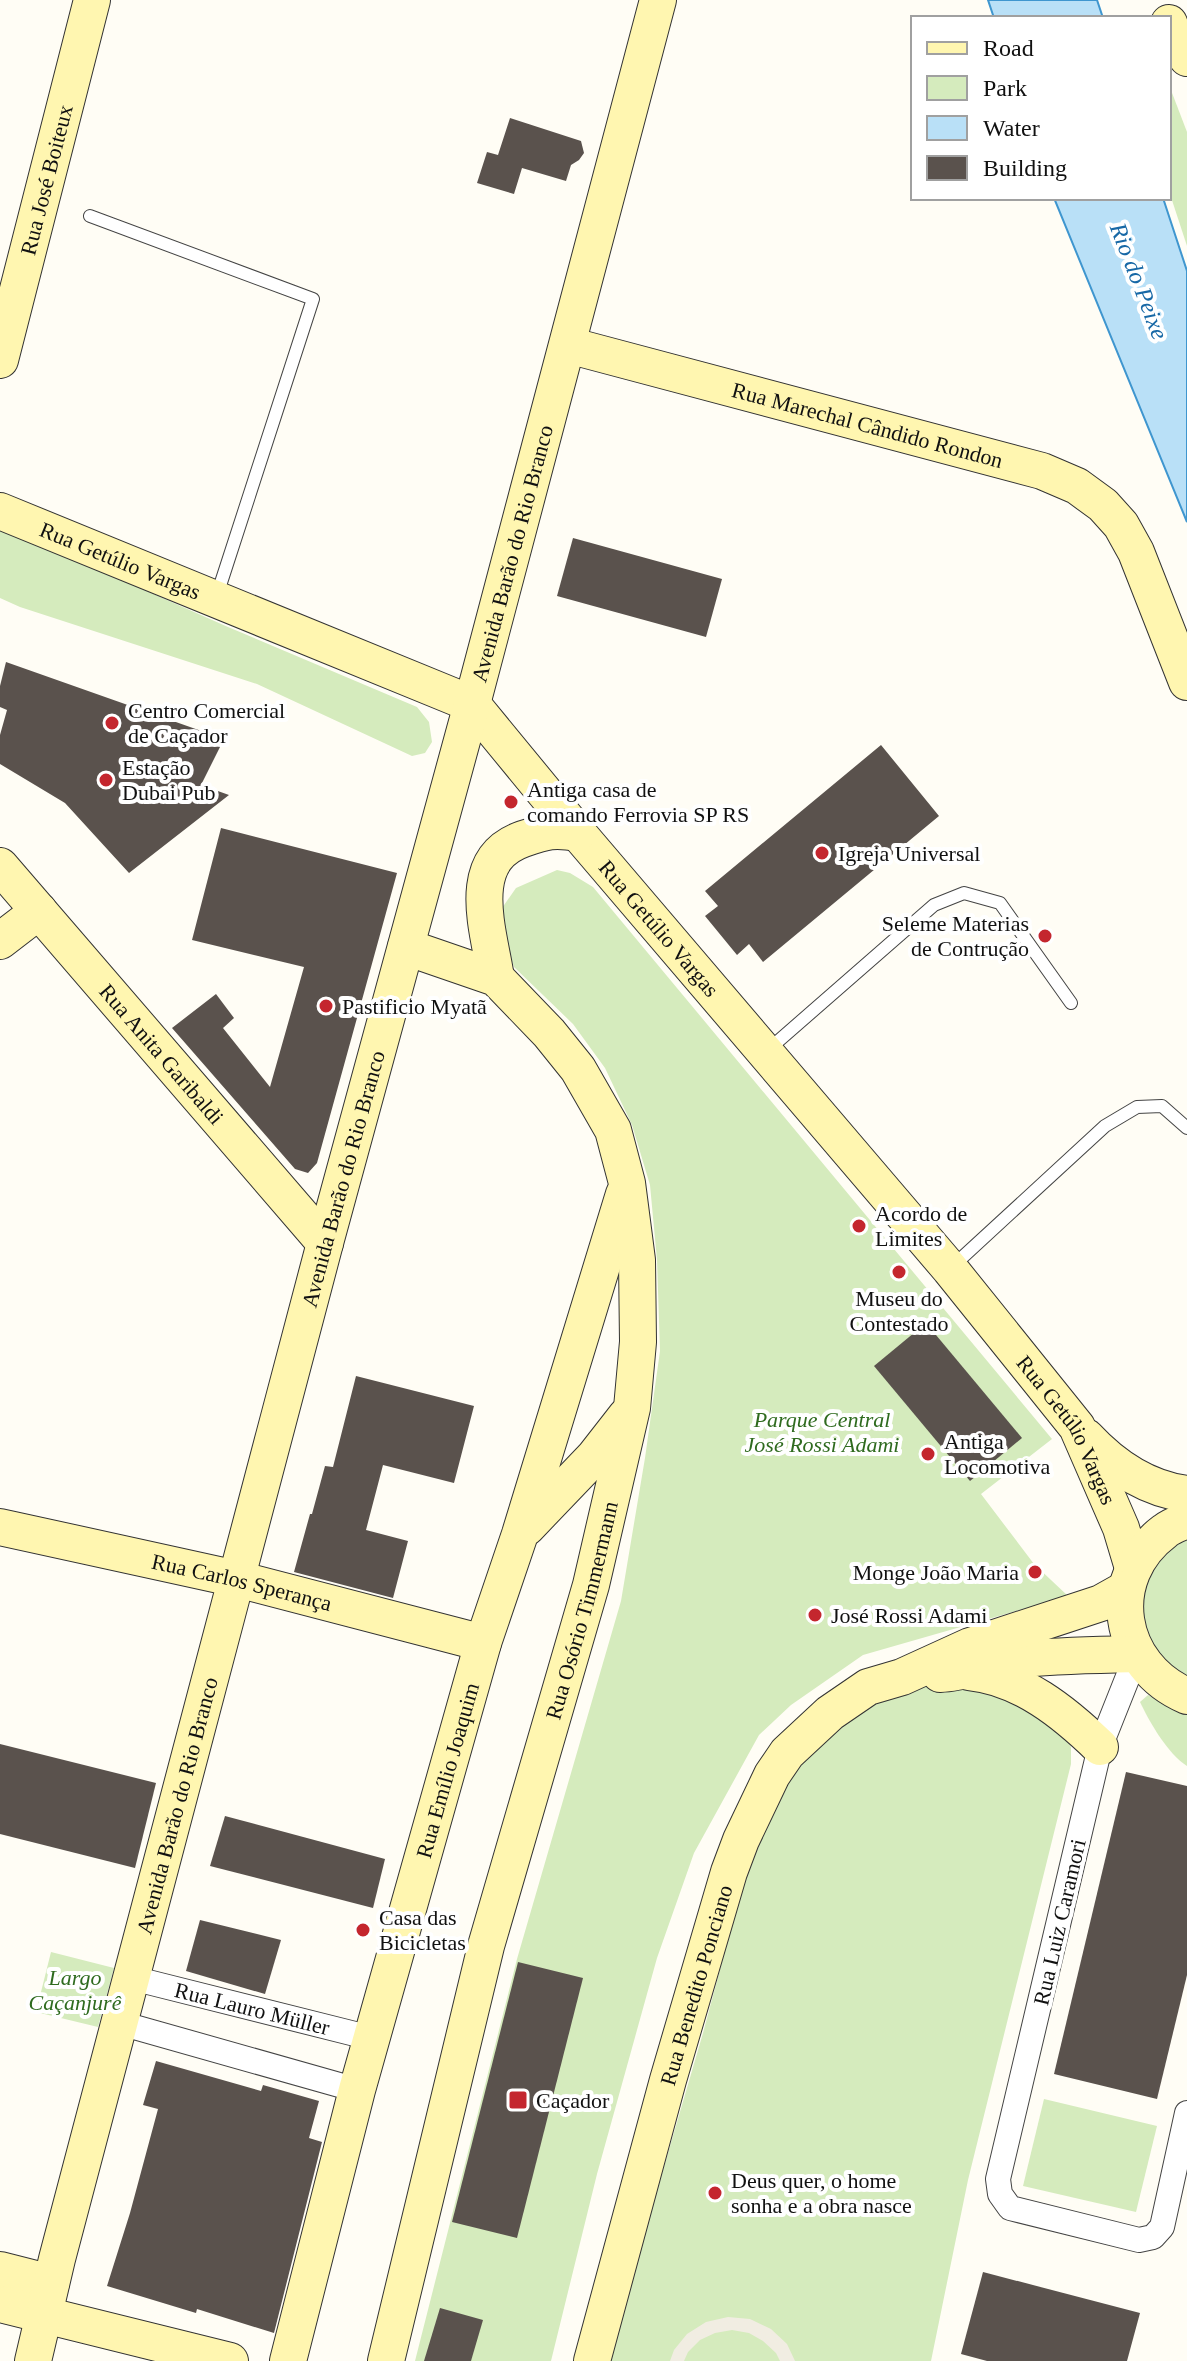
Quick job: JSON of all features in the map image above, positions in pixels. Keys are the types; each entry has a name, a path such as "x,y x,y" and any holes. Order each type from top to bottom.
{"main road":[{"name":"Rua José Boiteux","path":"0,360 92,0"},
{"name":"Avenida Barão do Rio Branco","path":"33,2361 325,1243 472,704 658,0"},
{"path":"1171,28 1187,58"},
{"name":"Rua Marechal Cândido Rondon","path":"568,345 1042,471 1077,486 1103,505 1121,525 1136,552 1187,682"},
{"name":"Rua Getúlio Vargas","path":"0,511 472,704 950,1269 1077,1427 1121,1528 1130,1579 1125,1612 1128,1634 1137,1654"},
{"path":"496,978 483,894 493,858 512,842 554,829 578,833"},
{"name":"Rua Anita Garibaldi","path":"0,866 325,1243"},
{"path":"0,941 39,911"},
{"name":"Rua Osório Timmermann","path":"386,2361 486,1946 591,1585 632,1408 638,1342 637,1260 627,1183 613,1130 578,1069 549,1033 496,978 406,947"},
{"name":"Rua Emílio Joaquim","path":"288,2361 371,2038 483,1643 520,1534 627,1183"},
{"path":"520,1534 594,1457 632,1408"},
{"path":"1077,1427 1104,1456 1137,1478 1187,1494"},
{"path":"1130,1579 1147,1547 1166,1529 1187,1520"},
{"name":"Rua Carlos Sperança","path":"0,1527 237,1579 483,1643"},
{"name":"Rua Benedito Ponciano","path":"592,2361 714,1921 741,1840 756,1805 780,1764 807,1733 868,1687 902,1677 970,1646 1101,1603 1130,1579"},
{"path":"1137,1654 1152,1674 1171,1689 1187,1696"},
{"name":"Rua Benedito Ponciano","path":"902,1677 964,1672 1009,1661 1137,1654"},
{"path":"964,1672 1008,1682 1041,1699 1070,1719 1100,1747"},
{"path":"0,2270 47,2299 230,2361"},
{"path":"0,2304 47,2299"}],"street":[{"name":"Rua Luiz Caramori","path":"1137,1654 1100,1747 998,2179 1000,2194 1010,2208 1139,2240 1153,2237 1162,2227 1187,2113"},
{"name":"Rua Lauro Müller","path":"132,1978 371,2038"},
{"path":"120,2023 357,2090"}],"lane":[{"path":"90,216 313,299 216,599"},
{"path":"765,1052 934,905 964,893 1000,903 1071,1003"},
{"path":"950,1269 1105,1126 1137,1107 1162,1106 1187,1128"}],"green space":[{"path":"1171,90 1187,132 1187,246 1171,197"},
{"path":"9,530 417,707 429,722 432,742 425,753 412,756 257,684 0,598 0,531"},
{"name":"Parque Central José Rossi Adami","path":"557,870 570,873 593,887 1052,1439 981,1494 1034,1564 1068,1596 863,1655 791,1705 759,1735 694,1853 657,1958 597,2174 551,2361 415,2361 517,1959 621,1601 660,1351 657,1260 650,1185 632,1125 605,1068 573,1024 514,967 505,942 502,908 516,888"},
{"path":"1187,1538 1187,1676 1157,1653 1146,1633 1142,1602 1152,1572 1173,1547"},
{"path":"943,1679 982,1682 1060,1730 1071,1747 1071,1764 968,2180 931,2361 610,2361 748,1865 799,1754 851,1710"},
{"path":"1148,1695 1187,1710 1187,1766 1166,1746 1149,1719 1140,1702"},
{"name":"Largo Caçanjurê","path":"51,1952 114,1968 98,2027 36,2012"},
{"path":"1044,2099 1157,2126 1136,2212 1023,2186"}],"shaded area":[{"path":"728,2317 750,2319 771,2329 787,2344 795,2361 780,2361 763,2341 749,2333 732,2330 700,2340 684,2361 670,2361 674,2350 687,2334 706,2322"}],"water":[{"path":"988,0 1097,0 1102,16 993,16"},
{"name":"Rio do Peixe","path":"1055,200 1164,200 1187,271 1187,522"}],"building":[{"path":"510,118 581,141 584,153 571,165 566,181 522,168 514,194 477,183 487,152 498,155"},
{"path":"573,538 722,579 706,637 557,596"},
{"path":"6,662 224,739 201,785 229,795 129,873 65,803 0,764 0,735 7,710 0,707 0,686"},
{"name":"Igreja Universal","path":"881,745 939,816 763,962 749,944 737,955 705,916 718,906 705,891"},
{"name":"Pastificio Myatã","path":"221,828 397,873 317,1163 308,1173 295,1169 172,1028 216,994 234,1018 223,1028 270,1087 304,967 192,940"},
{"path":"926,1323 1022,1438 970,1481 874,1366"},
{"path":"356,1376 474,1406 454,1483 383,1465 366,1530 408,1541 393,1598 294,1572 325,1466 333,1467"},
{"path":"0,1744 156,1783 135,1868 0,1834"},
{"path":"1126,1772 1187,1786 1187,1975 1157,2099 1054,2074"},
{"path":"225,1816 385,1859 373,1908 210,1866"},
{"path":"200,1920 281,1940 265,1994 186,1971"},
{"name":"Caçador","path":"518,1962 583,1978 517,2238 452,2222"},
{"path":"156,2061 261,2091 263,2085 319,2101 309,2138 322,2142 274,2333 107,2286 158,2109 143,2105"},
{"path":"983,2272 1140,2313 1127,2361 987,2361 961,2354"},
{"path":"440,2308 483,2320 471,2361 424,2361"}],"place":[{"name":"Centro Comercial de Caçador","path":"112,723"},
{"name":"Estação Dubai Pub","path":"106,780"},
{"name":"Antiga casa de comando Ferrovia SP RS","path":"511,802"},
{"name":"Igreja Universal","path":"822,853"},
{"name":"Seleme Materias de Contrução","path":"1045,936"},
{"name":"Pastificio Myatã","path":"326,1006"},
{"name":"Acordo de Limites","path":"859,1226"},
{"name":"Museu do Contestado","path":"899,1272"},
{"name":"Antiga Locomotiva","path":"928,1454"},
{"name":"Monge João Maria","path":"1035,1572"},
{"name":"José Rossi Adami","path":"815,1615"},
{"name":"Casa das Bicicletas","path":"363,1930"},
{"name":"Caçador","path":"518,2100"},
{"name":"Deus quer, o home sonha e a obra nasce","path":"715,2193"}]}
